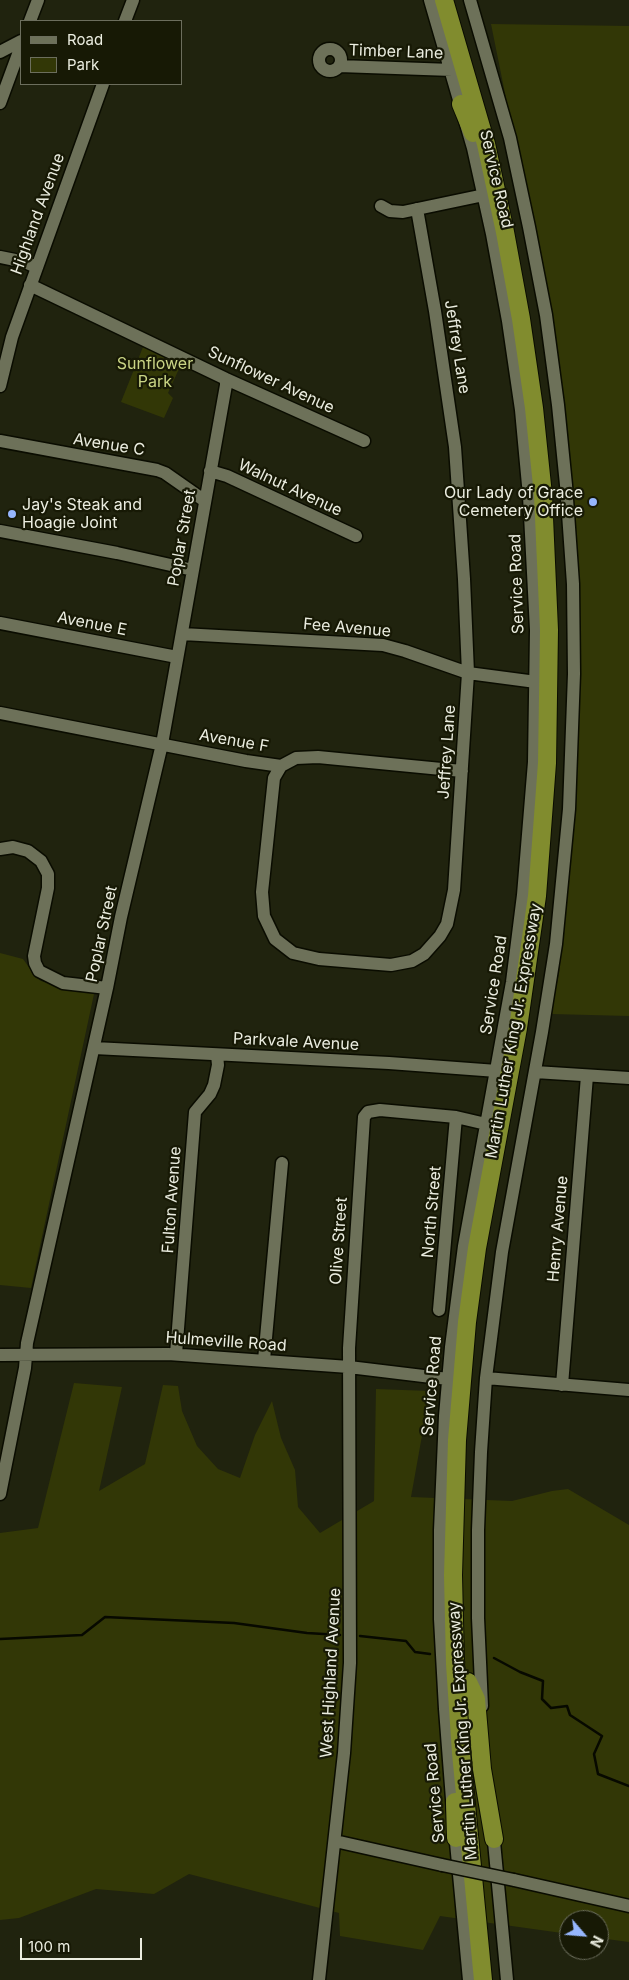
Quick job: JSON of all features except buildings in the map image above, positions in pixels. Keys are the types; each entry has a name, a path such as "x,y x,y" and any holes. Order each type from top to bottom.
{"highway":[{"name":"Martin Luther King Jr. Expressway","path":"444,0 474,100 490,192 521,319 539,451 548,585 549,719 545,808 531,941 516,1037 479,1239 463,1359 455,1485 453,1584 455,1664 461,1753 483,1980"},
{"name":"Martin Luther King Jr. Expressway","path":"456,0 496,142 516,230 532,317 545,407 553,486 560,638 558,763 547,898 529,1030 488,1250 478,1323 471,1396 464,1530 464,1619 473,1760 494,1980"},
{"path":"461,104 490,192"},
{"path":"455,1664 456,1838"},
{"path":"468,1682 476,1699 482,1769 494,1839"}],"street":[{"path":"30,20 38,0"},
{"path":"125,20 133,0"},
{"path":"430,0 461,104"},
{"name":"Service Road","path":"470,0 510,138 538,271 558,405 570,539 574,683 570,800 556,944 535,1072 503,1242 486,1378 479,1486 478,1618 482,1706 507,1980"},
{"path":"0,52 20,42"},
{"path":"0,103 20,49"},
{"name":"Timber Lane","path":"339,66 452,70"},
{"name":"Highland Avenue","path":"0,386 4,350 30,285 102,85"},
{"path":"380,206 395,212 417,210 490,192"},
{"name":"Service Road","path":"469,1980 444,1700 440,1619 441,1484 448,1379 464,1246 512,982 526,868 534,762 536,682 533,559 524,435 490,192"},
{"name":"Jeffrey Lane","path":"281,766 274,778 262,892 264,916 270,932 283,947 299,955 319,959 391,965 412,961 424,954 440,936 447,924 454,890 468,673 455,447 435,311 417,210"},
{"path":"0,257 25,262 36,267"},
{"name":"Sunflower Avenue","path":"30,285 364,441"},
{"name":"Poplar Street","path":"0,1494 26,1368 25,1356 94,1048 121,917 162,744 226,378"},
{"name":"Avenue C","path":"0,441 157,470 165,473 205,501"},
{"name":"Walnut Avenue","path":"210,471 227,476 356,536"},
{"path":"0,531 118,553 193,570"},
{"name":"Avenue E","path":"0,623 177,657"},
{"name":"Fee Avenue","path":"182,634 383,645 468,673 536,682"},
{"name":"Avenue F","path":"0,713 246,761 281,766 296,758 318,756 462,771"},
{"path":"0,849 13,847 28,851 41,861 48,874 48,888 34,956 39,971 63,975 107,988"},
{"name":"Parkvale Avenue","path":"94,1048 389,1063 497,1071"},
{"name":"Fulton Avenue","path":"176,1354 195,1112 210,1094 214,1085 218,1065 217,1055"},
{"path":"535,1072 629,1078"},
{"name":"Henry Avenue","path":"562,1385 587,1076"},
{"name":"Olive Street","path":"349,1367 364,1117 368,1112 380,1110 456,1117"},
{"path":"456,1117 486,1124"},
{"name":"North Street","path":"439,1310 456,1117"},
{"path":"264,1360 282,1163"},
{"name":"Hulmeville Road","path":"0,1355 176,1354 349,1367 448,1379"},
{"name":"West Highland Avenue","path":"319,1980 344,1753 350,1663 351,1498 349,1367"},
{"path":"486,1378 629,1390"},
{"path":"335,1841 629,1906"}],"green space":[{"path":"491,24 629,26 629,1016 551,1014 559,973 574,815 580,629 559,361"},
{"name":"Sunflower Park","path":"145,342 183,360 168,393 173,398 164,418 121,402"},
{"path":"0,953 23,959 41,981 94,994 31,1288 0,1285"},
{"path":"74,1383 122,1387 99,1491 145,1464 163,1385 178,1386 182,1411 197,1446 218,1469 240,1478 255,1435 272,1401 281,1438 295,1470 298,1507 320,1533 374,1501 376,1389 430,1391 411,1497 512,1501 568,1489 629,1525 629,1942 609,1939 609,1910 559,1910 559,1933 440,1916 423,1950 340,1936 339,1913 189,1874 154,1894 96,1889 19,1918 0,1920 0,1533 38,1528"}],"waterway":[{"path":"0,1639 82,1635 105,1617 234,1623 307,1633 340,1635"},
{"path":"360,1636 406,1641 415,1652 430,1654"},
{"path":"494,1658 520,1672 543,1681 542,1699 551,1708 567,1706 570,1715 602,1736 594,1754 598,1774 629,1786"}],"place":[{"name":"Our Lady of Grace Cemetery Office","path":"593,502"},
{"name":"Jay's Steak and Hoagie Joint","path":"12,514"}]}
